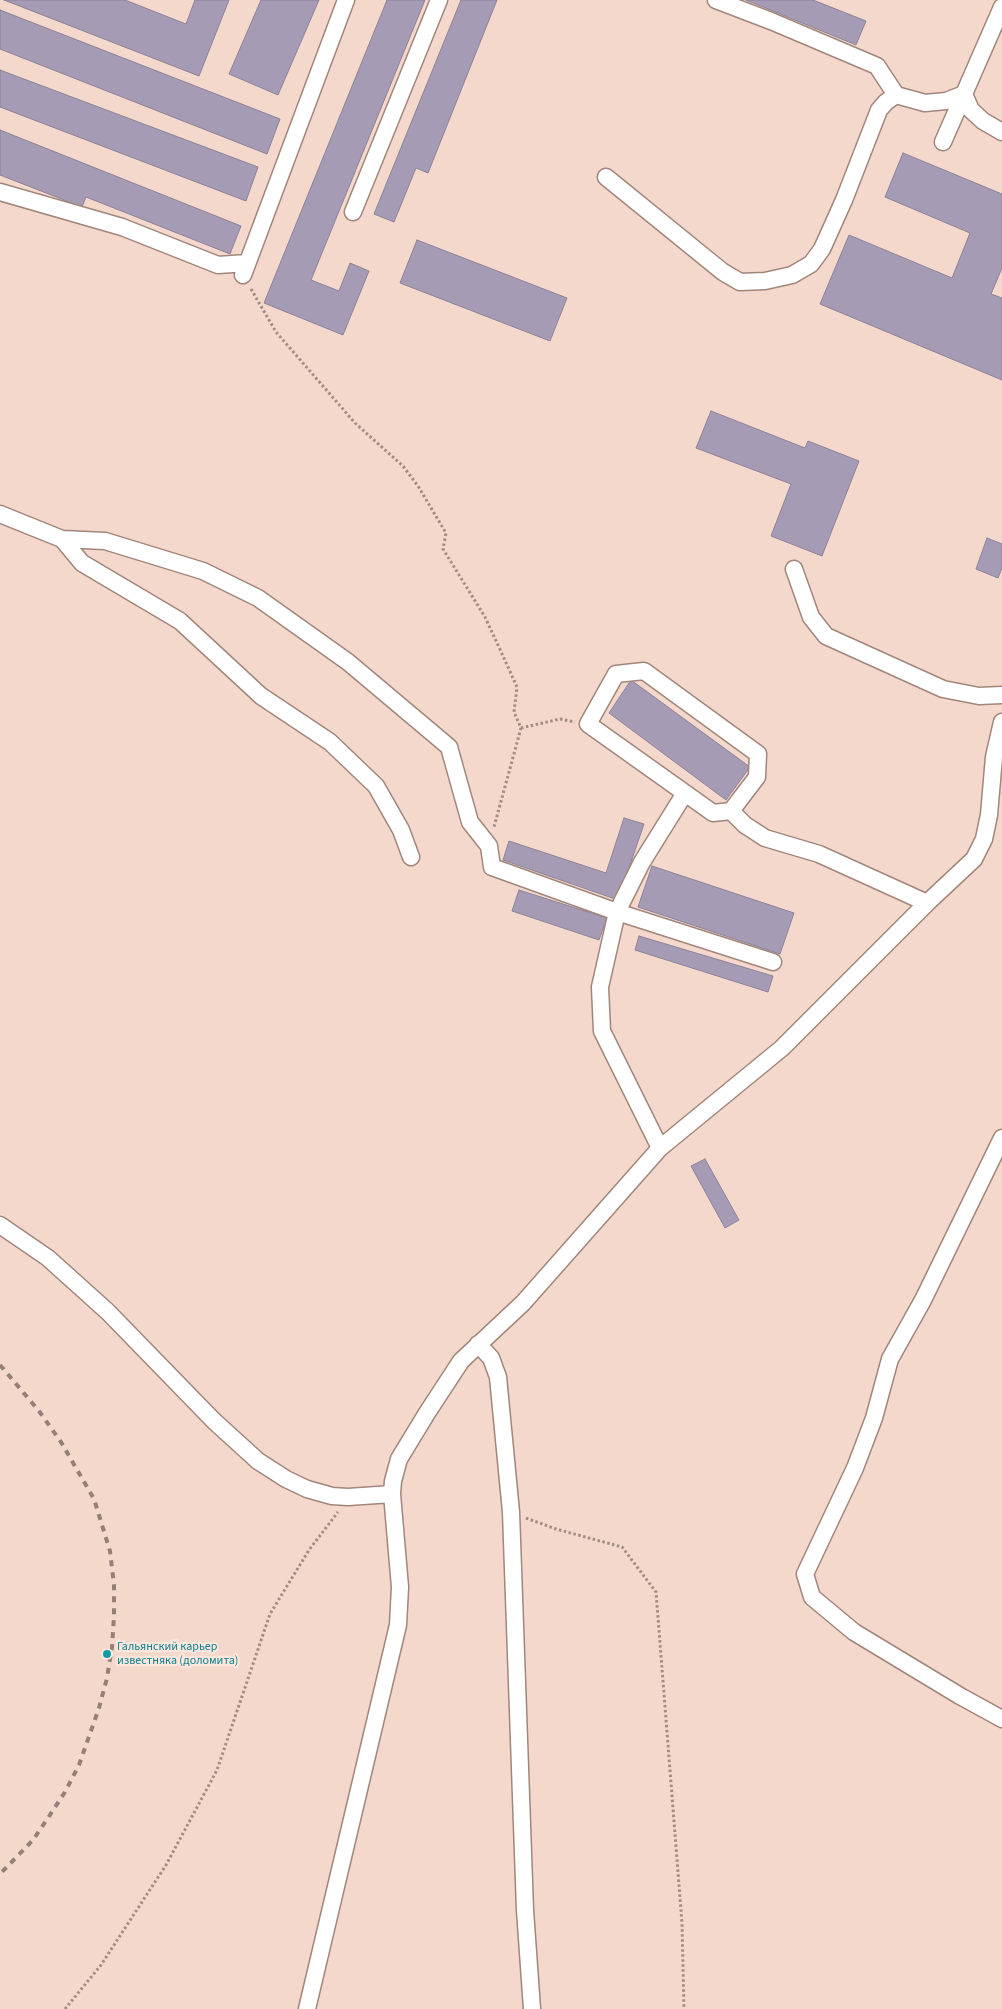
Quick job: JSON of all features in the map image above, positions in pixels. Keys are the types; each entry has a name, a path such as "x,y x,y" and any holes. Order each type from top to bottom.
{"street":[{"path":"0,192 122,227 218,265 245,269 346,0"},
{"path":"353,212 439,0"},
{"path":"716,0 877,66 896,95 925,103 946,101 964,94"},
{"path":"942,142 1002,8"},
{"path":"964,94 972,110 983,121 1002,132"},
{"path":"606,177 723,272 740,282 765,281 792,275 811,264 822,249 879,110 896,95"},
{"path":"0,514 62,539 105,541 203,571 258,598 333,652 449,747 470,822 489,846 492,867 616,912 774,962"},
{"path":"62,539 82,563 180,621 261,696 330,742 376,786 401,830 411,857"},
{"path":"794,569 811,617 826,636 943,689 979,696 1002,695"},
{"path":"644,671 758,754 757,777 731,811 713,814 588,724 616,674 644,671"},
{"path":"308,2009 398,1625 400,1587 392,1494 393,1480 399,1459 461,1361 512,1314 561,1262 660,1148 782,1048 927,902 974,859 984,840 989,815 994,757 1002,722"},
{"path":"660,1148 602,1031 600,987 616,912 642,862 685,793"},
{"path":"731,811 745,825 765,838 819,854 927,902"},
{"path":"1002,1138 927,1292 890,1359 874,1418 855,1468 805,1574 812,1597 854,1632 1002,1719"},
{"path":"0,1225 48,1258 108,1312 214,1421 258,1461 286,1480 307,1490 332,1496 348,1497 392,1494"},
{"path":"478,1344 491,1358 498,1377 511,1512 525,1910 532,2009"}],"path":[{"path":"245,269 276,332 355,423 403,466 435,513 446,533 443,548 485,617 517,686 514,712 521,728 489,846"},
{"path":"521,728 560,719 588,724"},
{"path":"65,2009 101,1965 166,1865 217,1770 270,1614 310,1550 348,1497"},
{"path":"511,1512 556,1529 622,1547 656,1592 682,1923 684,2009"}],"building":[{"path":"4,0 125,0 186,24 195,0 229,0 199,76"},
{"path":"261,0 319,0 278,95 229,74"},
{"path":"387,0 425,0 311,280 339,291 350,263 369,271 343,335 264,303"},
{"path":"461,0 497,0 428,173 416,168 394,222 374,214"},
{"path":"746,0 813,0 866,21 856,45"},
{"path":"0,10 280,119 267,154 0,49"},
{"path":"0,70 258,167 246,201 0,107"},
{"path":"0,130 241,226 230,254 86,197 82,207 0,175"},
{"path":"903,153 1002,194 1002,268 991,294 1002,298 1002,380 820,304 849,235 952,278 970,233 885,197"},
{"path":"417,240 567,298 550,341 400,283"},
{"path":"711,411 805,448 808,441 859,461 822,556 771,536 791,484 696,448"},
{"path":"987,538 1002,544 1002,568 998,578 976,569"},
{"path":"631,680 750,767 726,800 609,713"},
{"path":"624,818 644,824 618,900 503,860 509,841 606,873"},
{"path":"652,866 794,913 780,954 638,907"},
{"path":"519,890 607,918 599,940 512,911"},
{"path":"639,936 773,976 768,992 635,950"},
{"path":"705,1159 739,1220 725,1228 691,1166"}],"railway":[{"path":"0,1365 39,1411 61,1442 94,1499 110,1551 114,1585 112,1647 107,1678 99,1708 79,1765 65,1792 33,1840 0,1874"}],"place":[{"name":"Гальянский карьер известняка (доломита)","path":"107,1654"}]}
